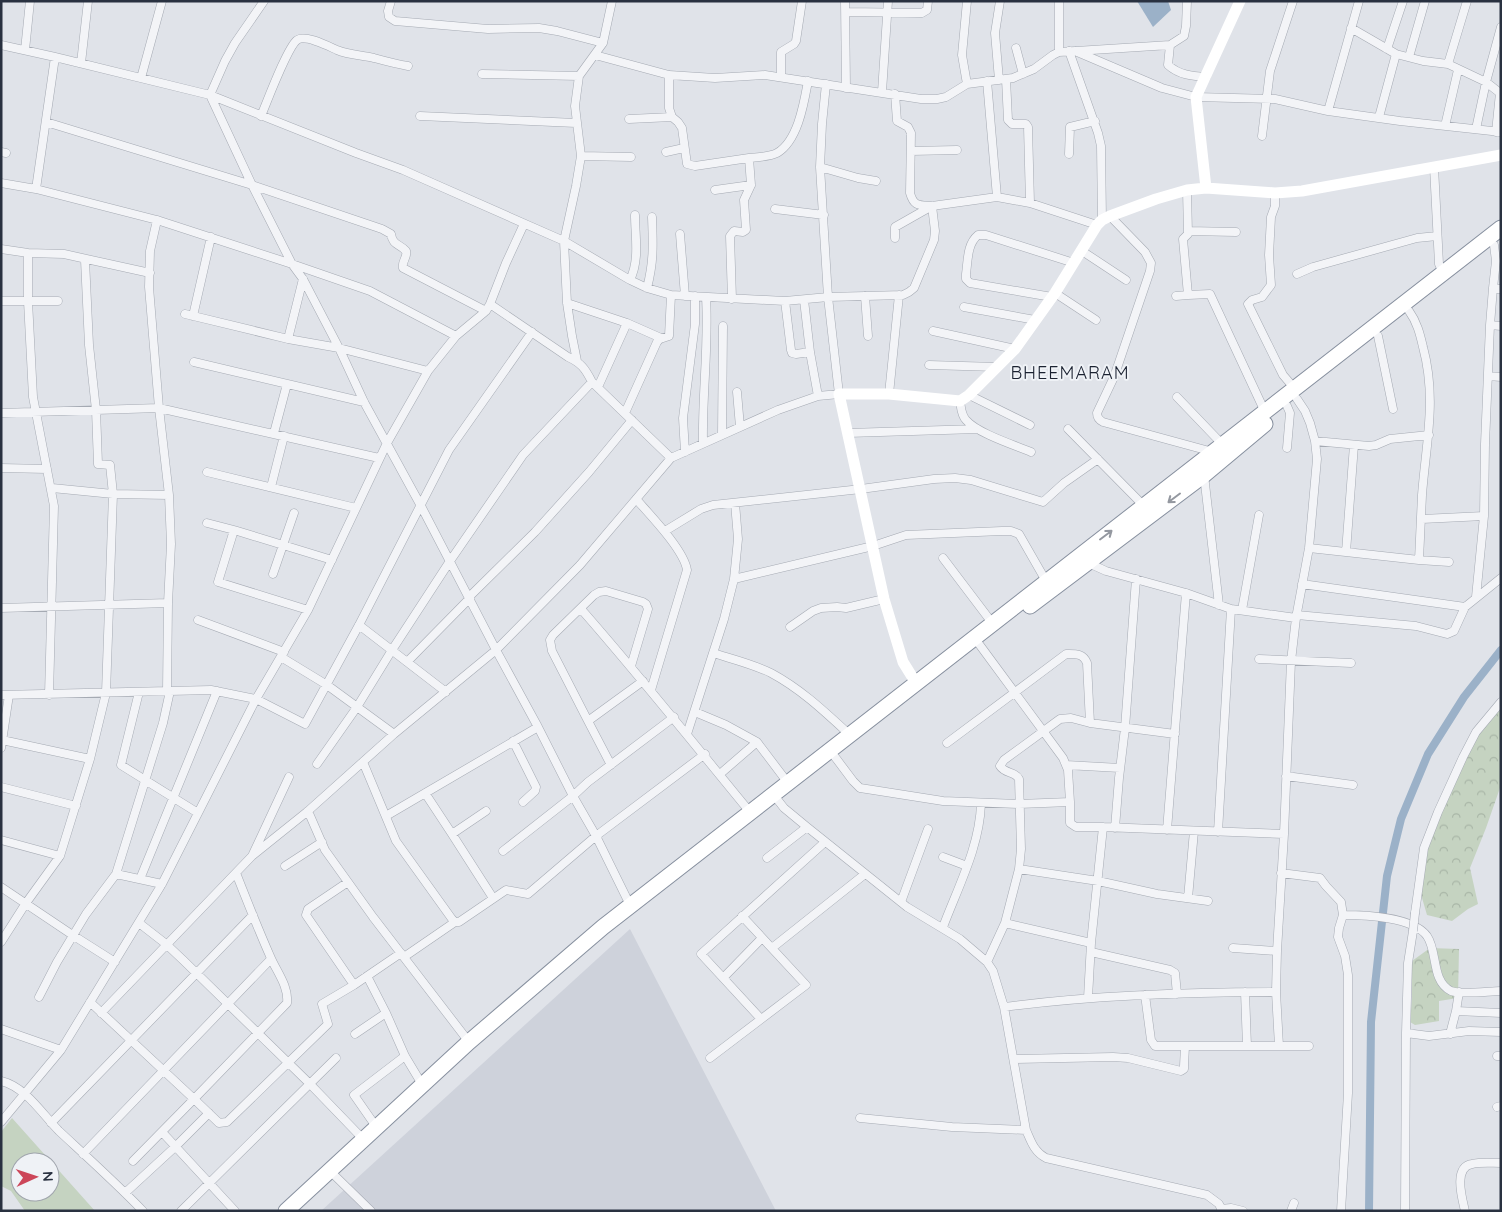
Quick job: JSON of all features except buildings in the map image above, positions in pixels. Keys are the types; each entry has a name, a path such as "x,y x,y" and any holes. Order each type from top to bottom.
{"highway":[{"path":"298,1211 364,1140 469,1042 603,927 750,812 776,798 788,783 1046,581 1083,560 1204,475 1443,273 1501,228"},
{"path":"286,1211 333,1174 608,932 776,798 835,757 979,644 1083,560 1144,506 1264,412 1293,398 1378,336 1498,243"}],"street":[{"path":"25,50 30,1"},
{"path":"81,63 88,1"},
{"path":"141,78 162,1"},
{"path":"264,1 225,62 210,95 252,185 292,264 302,278 339,348 364,402 470,597 496,650 596,836 630,905"},
{"path":"391,1 388,17 395,21 488,29 539,28 603,43"},
{"path":"577,361 568,304 564,241 581,156 575,106 579,76 603,43 612,1"},
{"path":"781,76 782,52 796,41 802,1"},
{"path":"845,1 846,88"},
{"path":"882,92 888,1"},
{"path":"846,12 926,12 928,1"},
{"path":"967,84 962,55 968,1"},
{"path":"1000,1 995,33 1008,120 1012,124 1026,124 1028,127 1030,203"},
{"path":"1059,1 1059,52"},
{"path":"595,55 669,75 715,78 781,76 846,88 921,99 937,99 967,84 1014,78 1034,69 1059,52 1170,45 1184,36 1187,1"},
{"path":"1206,188 1196,98 1240,1"},
{"path":"1262,136 1270,71 1293,1"},
{"path":"1328,111 1359,1"},
{"path":"1387,49 1404,1"},
{"path":"1409,57 1425,1"},
{"path":"1448,64 1467,1"},
{"path":"1476,129 1501,27"},
{"path":"1072,51 1162,88 1196,98 1267,98 1328,111 1498,132 1500,92 1486,82 1448,64 1423,61 1396,54 1351,28"},
{"path":"261,116 284,63 296,41 300,38 318,42 346,54 408,66"},
{"path":"1,45 55,56 210,95 403,170 564,241 647,288 671,295 785,301 828,297 899,295 909,292 914,288 934,240 935,231 932,206"},
{"path":"1170,45 1168,65 1175,71 1206,77"},
{"path":"1016,48 1023,74"},
{"path":"1072,51 1095,121 1101,146 1103,220"},
{"path":"1379,117 1396,54"},
{"path":"36,189 55,56"},
{"path":"1445,126 1458,70"},
{"path":"482,74 579,76"},
{"path":"669,75 669,108 672,117 682,128 687,164 691,166 770,156 781,150 795,131 804,104 808,81"},
{"path":"986,81 997,197"},
{"path":"826,84 820,167 828,297 839,394 884,599 903,662 916,683"},
{"path":"895,94 896,118 910,129 911,133 910,192 917,205 932,206 997,197 1030,203 1103,220 1145,252 1150,263 1150,271 1114,377 1097,416 1103,422 1218,448"},
{"path":"420,116 576,123"},
{"path":"629,119 672,117"},
{"path":"1069,154 1070,127 1095,121"},
{"path":"46,122 252,185 388,231 391,234 392,240 407,253 402,265 403,268 488,307 577,361 586,369 595,384 671,458"},
{"path":"666,152 684,148"},
{"path":"911,152 957,150"},
{"path":"1031,452 977,429 965,419 962,413 964,398 1015,349 1103,220 1156,199 1187,190 1206,188 1275,192 1302,191 1501,155"},
{"path":"581,156 631,157"},
{"path":"732,299 730,236 734,232 746,230 744,200 751,185 749,158"},
{"path":"820,167 876,181"},
{"path":"1434,167 1437,236 1440,264 1443,273"},
{"path":"1,183 36,189 157,220 292,264 370,291 456,336"},
{"path":"715,190 751,185"},
{"path":"1187,190 1188,234 1184,239 1188,295"},
{"path":"1275,192 1275,206 1271,217 1269,255 1271,285 1262,297 1252,300 1248,304 1293,398 1305,410 1315,441 1317,459 1309,548 1296,617 1291,660 1276,992 1279,1046"},
{"path":"895,238 895,228 932,206"},
{"path":"774,209 824,215"},
{"path":"630,280 635,270 637,259 635,215"},
{"path":"647,288 653,255 652,217"},
{"path":"39,997 57,962 86,914 116,874 163,723 168,691 168,603 172,544 149,287 150,251 157,220"},
{"path":"1,1122 61,1050 162,884 256,699 308,610 386,443 428,371 456,336 488,307 524,224"},
{"path":"1188,231 1236,232"},
{"path":"680,234 684,296"},
{"path":"1074,263 986,234 978,235 970,244 966,279 970,283 1053,295 1096,320"},
{"path":"1297,274 1313,267 1417,238 1437,236"},
{"path":"211,237 189,315 288,339 339,348 428,371"},
{"path":"1476,597 1484,516 1484,444 1490,324 1497,288 1496,261 1498,243"},
{"path":"1,249 28,253 64,254 150,273"},
{"path":"1082,251 1126,280"},
{"path":"28,253 28,301 33,397 54,506 49,695"},
{"path":"1,942 60,856 90,759 106,693 113,494 110,465 98,464 85,260"},
{"path":"288,339 302,278"},
{"path":"1176,296 1210,294 1264,412"},
{"path":"625,413 657,342 661,338 669,336 671,295"},
{"path":"889,394 899,295"},
{"path":"685,452 683,418 695,324 695,296"},
{"path":"865,296 868,336"},
{"path":"702,443 708,327 706,297"},
{"path":"804,300 810,352 818,396"},
{"path":"1,301 58,301"},
{"path":"785,301 792,353 810,352"},
{"path":"568,304 627,323 661,338"},
{"path":"964,307 1035,320"},
{"path":"1409,311 1417,326 1429,367 1431,408 1422,496 1419,560"},
{"path":"318,764 357,707 450,561 523,455 595,384 627,323"},
{"path":"1490,324 1501,326"},
{"path":"722,434 723,326"},
{"path":"933,331 1015,349"},
{"path":"90,759 2,744 5,695 217,691 256,699 305,724 327,686 449,450 532,332"},
{"path":"1378,336 1393,409"},
{"path":"194,362 364,402"},
{"path":"929,365 997,367"},
{"path":"1488,376 1501,378"},
{"path":"274,433 287,384"},
{"path":"737,392 740,427"},
{"path":"102,1014 166,944 252,856 308,811 394,734 496,650 580,565 671,458 778,410 818,396 839,394 889,394 964,398 1030,424"},
{"path":"1177,397 1218,448"},
{"path":"1287,448 1293,398"},
{"path":"1,413 159,408 379,458"},
{"path":"408,662 535,532 589,472 632,420"},
{"path":"848,433 977,429"},
{"path":"1068,429 1144,506"},
{"path":"1315,441 1372,446 1390,438 1428,435"},
{"path":"271,487 284,436"},
{"path":"1346,552 1354,444"},
{"path":"665,531 701,509 714,505 861,490 934,479 956,478 971,480 1043,502 1064,483 1098,459"},
{"path":"1,468 46,469"},
{"path":"207,472 356,508"},
{"path":"1204,475 1219,605"},
{"path":"52,488 113,494 169,495"},
{"path":"636,499 665,531 686,562 688,570 652,690"},
{"path":"688,734 734,579 738,539 735,503"},
{"path":"273,574 294,513"},
{"path":"1242,610 1259,515"},
{"path":"1422,519 1484,516"},
{"path":"207,524 234,530 332,560"},
{"path":"234,530 218,582 308,610"},
{"path":"734,579 873,546 906,535 1011,531 1019,534 1046,581"},
{"path":"1309,548 1449,562"},
{"path":"943,558 993,624"},
{"path":"1083,560 1106,571 1186,593 1232,609 1296,617 1416,626 1447,634 1454,631 1465,607 1501,578"},
{"path":"1115,828 1125,728 1136,579"},
{"path":"1302,584 1465,607"},
{"path":"611,765 552,651 550,640 600,592 606,591 643,602 648,609 631,666"},
{"path":"1167,830 1186,593"},
{"path":"790,627 812,611 821,608 846,608 884,599"},
{"path":"1,608 168,603"},
{"path":"581,609 652,690 750,812"},
{"path":"1218,832 1232,609"},
{"path":"198,620 282,654 394,734"},
{"path":"359,625 446,692"},
{"path":"979,644 1066,765 1070,823 1072,826 1284,834"},
{"path":"713,654 770,672 814,702 850,735"},
{"path":"947,743 1066,654 1081,655 1087,663 1090,723"},
{"path":"1260,659 1350,663"},
{"path":"588,721 643,680"},
{"path":"140,879 217,691"},
{"path":"139,692 121,765 198,813"},
{"path":"1405,1211 1408,962 1424,848 1463,756 1476,732 1501,702"},
{"path":"694,712 726,725 757,742 788,783"},
{"path":"503,851 588,782 674,717"},
{"path":"986,962 1004,923 1020,870 1019,779 1018,776 1002,769 1001,763 1060,719 1064,718 1176,734"},
{"path":"386,816 538,726"},
{"path":"513,741 536,787 536,791 523,802"},
{"path":"720,774 757,742"},
{"path":"90,1002 219,1123 227,1122 328,1024 322,1004 455,922 465,919 506,890 528,894 596,836 705,754"},
{"path":"835,757 860,788 943,801 1019,804 1070,802"},
{"path":"363,762 396,841 455,922"},
{"path":"1066,765 1120,768"},
{"path":"1286,776 1353,785"},
{"path":"252,856 289,777"},
{"path":"1,787 76,806"},
{"path":"425,793 493,898"},
{"path":"776,798 807,827 900,902 960,938 993,971 1004,1007 1026,1130 1038,1154 1046,1158 1207,1196 1219,1204 1222,1210 1231,1208 1243,1211"},
{"path":"942,927 967,866 977,835 981,803"},
{"path":"308,811 325,850 469,1042"},
{"path":"452,834 486,811"},
{"path":"767,858 807,827"},
{"path":"1088,998 1091,942 1103,827"},
{"path":"900,902 928,829"},
{"path":"1188,898 1194,831"},
{"path":"1,840 60,856"},
{"path":"285,866 322,842"},
{"path":"761,1019 700,954 825,842"},
{"path":"943,857 967,866"},
{"path":"1020,870 1208,901"},
{"path":"133,1161 287,1003 288,995 285,987 271,959 236,873"},
{"path":"1281,873 1320,878 1341,902 1343,915 1338,937 1345,956 1348,975 1348,1093 1341,1211"},
{"path":"116,874 162,884"},
{"path":"772,948 865,874"},
{"path":"348,882 308,909 306,915 354,985"},
{"path":"1,886 115,962"},
{"path":"51,1123 253,915"},
{"path":"1343,915 1404,921 1417,928 1426,935 1441,981 1450,990 1458,992 1501,991"},
{"path":"710,1058 806,986 742,916"},
{"path":"139,923 166,944 310,1084 364,1140"},
{"path":"1004,923 1091,942"},
{"path":"723,978 762,938"},
{"path":"1233,948 1278,951"},
{"path":"1091,952 1170,970 1175,973 1177,994"},
{"path":"83,1154 271,959"},
{"path":"367,976 405,1056 423,1086"},
{"path":"1245,992 1247,1046"},
{"path":"1004,1007 1088,998 1276,992"},
{"path":"1450,1034 1456,1011 1458,992"},
{"path":"1145,995 1153,1044 1155,1046 1309,1046"},
{"path":"1456,1011 1501,1013"},
{"path":"355,1034 386,1013"},
{"path":"1,1028 61,1050"},
{"path":"1406,1033 1429,1036 1469,1031 1501,1032"},
{"path":"1014,1059 1121,1057 1181,1071 1184,1069 1185,1046"},
{"path":"377,1128 354,1094 405,1056"},
{"path":"181,1211 336,1058"},
{"path":"1,1081 7,1082 25,1094 51,1123 143,1211"},
{"path":"125,1193 209,1113"},
{"path":"860,1118 952,1127 1026,1130"},
{"path":"162,1132 235,1211"},
{"path":"1465,1211 1461,1191 1461,1172 1470,1164 1501,1163"},
{"path":"333,1174 371,1211"}],"shaded area":[{"path":"630,929 776,1211 321,1211"}],"green space":[{"path":"1501,707 1501,785 1470,868 1478,904 1452,921 1427,915 1420,891 1428,845 1473,741"},
{"path":"1430,948 1459,949 1458,998 1439,1001 1439,1021 1415,1025 1410,1022 1412,961"},
{"path":"12,1118 42,1152 10,1152 10,1190 1,1186 1,1132"},
{"path":"60,1172 95,1211 25,1211 19,1202 60,1202"}],"water":[{"path":"1137,1 1168,1 1171,10 1153,27"}],"waterway":[{"path":"1369,1211 1371,1022 1387,876 1401,819 1428,754 1464,697 1501,650"}],"district":[{"name":"BHEEMARAM","path":"1070,372"}]}
